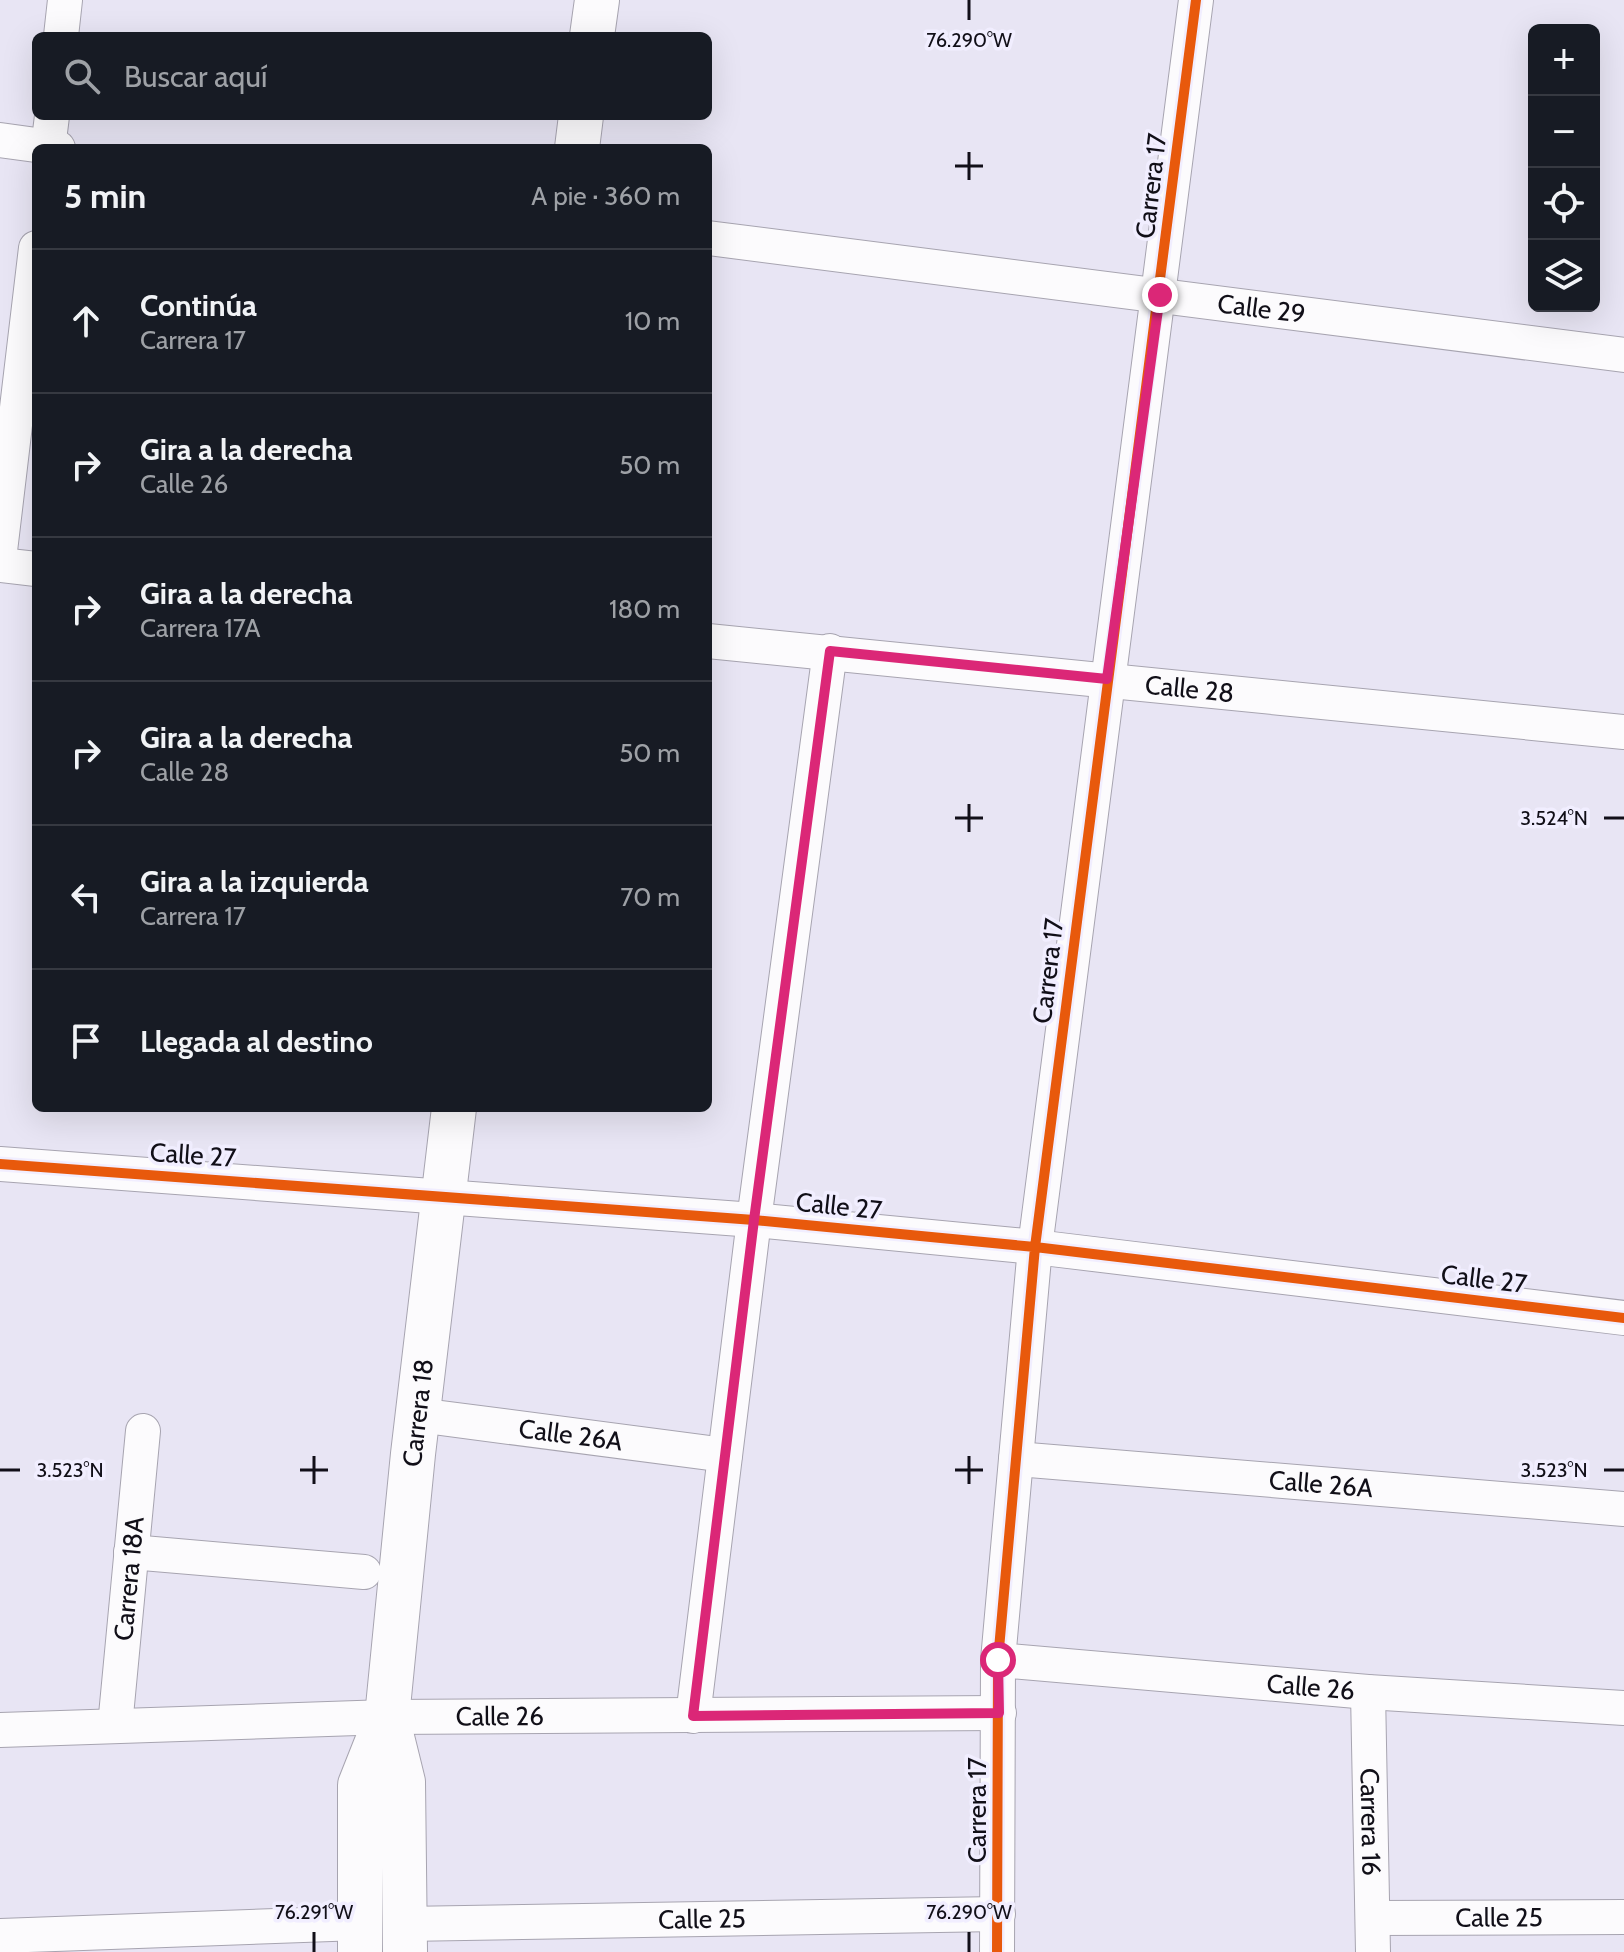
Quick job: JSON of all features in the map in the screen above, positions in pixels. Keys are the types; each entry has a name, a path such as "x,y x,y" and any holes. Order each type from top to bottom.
{"street":[{"path":"61,32 65,0"},
{"path":"593,32 597,0"},
{"name":"Carrera 17","path":"997,1952 998,1660 1035,1247 1196,0"},
{"path":"578,144 580,120"},
{"path":"0,140 51,140"},
{"name":"Calle 29","path":"712,239 1624,355"},
{"path":"0,551 32,282"},
{"path":"0,565 32,569"},
{"name":"Calle 28","path":"712,641 1624,732"},
{"path":"693,1716 754,1220 830,651"},
{"name":"Carrera 18","path":"360,1938 360,1785 387,1717 453,1112"},
{"name":"Calle 27","path":"0,1164 754,1220 1035,1247 1624,1318"},
{"name":"Calle 26A","path":"418,1415 725,1455"},
{"name":"Carrera 18A","path":"115,1726 143,1431"},
{"name":"Calle 26A","path":"1016,1459 1624,1509"},
{"path":"131,1552 364,1572"},
{"name":"Calle 26","path":"998,1660 1368,1692 1624,1708"},
{"name":"Carrera 16","path":"1368,1692 1373,1952"},
{"name":"Calle 26","path":"0,1730 387,1717 999,1713"},
{"name":"Carrera 18","path":"387,1717 403,1782 404,1938"},
{"name":"Calle 25","path":"404,1938 998,1914"},
{"name":"Calle 25","path":"1373,1918 1624,1917"},
{"path":"0,1936 360,1938"}],"cycle path":[{"path":"997,1952 998,1660 1035,1247 1196,0"},
{"path":"0,1164 754,1220 1035,1247 1624,1318"}],"route":[{"path":"998,1660 999,1713 693,1716 754,1220 830,651 1107,679 1160,295"}]}
